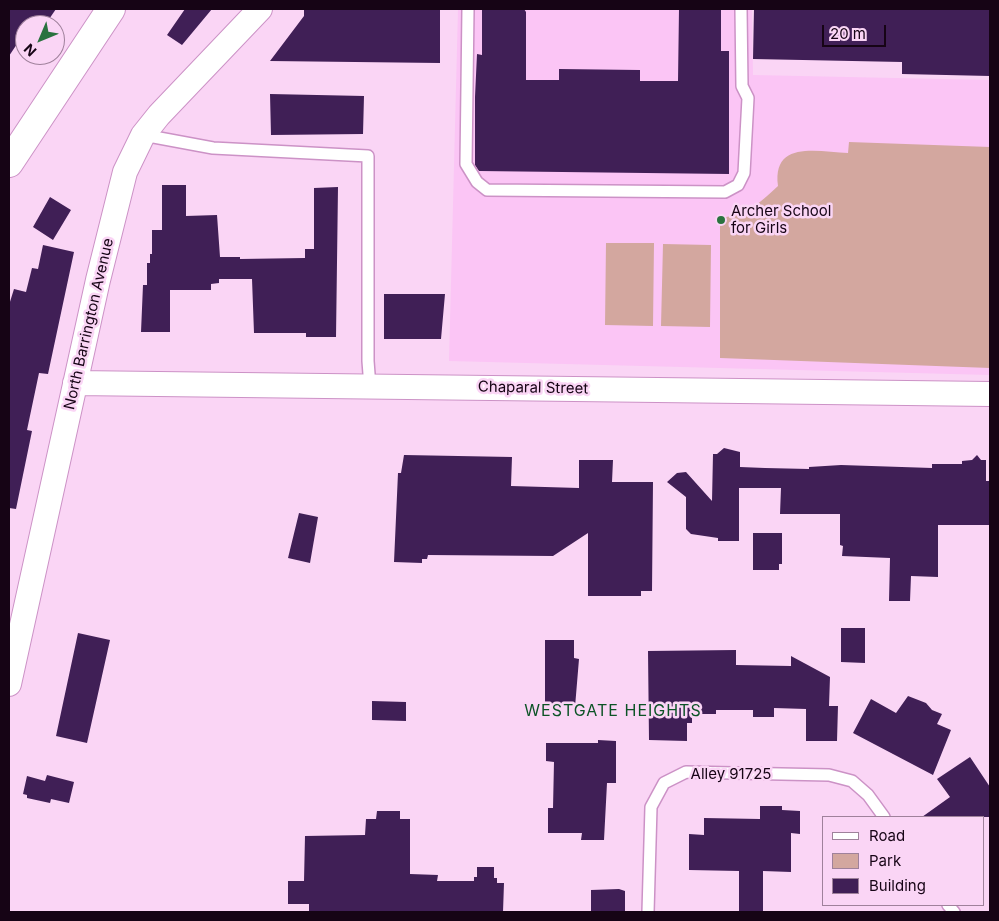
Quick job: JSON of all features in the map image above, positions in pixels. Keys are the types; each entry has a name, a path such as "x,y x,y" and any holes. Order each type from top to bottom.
{"main road":[{"path":"13,149 111,9"}],"street":[{"name":"North Barrington Avenue","path":"9,684 75,383 125,172 144,135 159,115 260,9"},
{"name":"Chaparal Street","path":"75,383 990,394"}],"lane":[{"path":"468,9 466,164 476,182 488,190 715,192 725,192 738,186 744,173 748,98 742,86 740,9"},
{"path":"144,135 213,148 368,156 368,361 370,387"},
{"name":"Alley 91725","path":"648,912 651,807 664,783 686,772 829,775 852,780 868,796 883,816"}],"shaded area":[{"name":"Archer School for Girls","path":"458,9 752,9 753,75 990,80 990,375 449,361"}],"green space":[{"path":"849,142 990,147 990,368 720,358 720,218 746,211 771,193 778,186 778,171 782,161 790,155 811,151 848,153"},
{"path":"606,243 654,243 653,326 605,325"},
{"path":"663,244 711,245 710,327 661,326"}],"building":[{"path":"9,9 56,9 52,15 15,15 15,47 9,56"},
{"path":"185,9 212,9 182,45 167,35"},
{"path":"304,9 440,9 440,63 270,61 304,16"},
{"path":"482,9 524,9 526,12 526,80 559,80 559,69 640,70 640,81 678,81 679,9 721,9 721,51 729,51 729,174 479,171 475,165 475,97 477,54 482,55"},
{"path":"754,9 990,9 990,76 902,74 902,62 753,59"},
{"path":"270,94 364,96 363,134 271,135"},
{"path":"162,185 186,185 186,216 217,215 220,257 240,257 240,259 305,258 305,249 314,249 314,188 338,187 336,337 306,337 306,333 254,333 252,279 219,279 219,283 211,284 211,290 170,290 170,332 141,332 143,285 147,285 147,263 150,263 150,254 152,254 152,230 162,230"},
{"path":"50,197 71,210 53,240 33,227"},
{"path":"43,245 74,252 48,374 39,373 27,430 32,431 16,509 9,508 9,305 14,289 26,292 32,268 38,269"},
{"path":"384,294 445,294 441,339 384,339"},
{"path":"724,448 740,452 740,467 765,468 809,469 809,467 841,465 932,468 932,464 962,464 962,461 972,460 977,455 981,460 986,460 986,481 990,481 990,525 938,525 938,577 911,576 910,601 889,601 890,558 842,556 840,514 780,514 781,488 739,488 739,541 718,541 718,538 691,534 686,529 686,497 667,482 677,473 686,472 712,501 713,454 717,454"},
{"path":"404,455 512,457 511,486 579,488 579,460 613,460 612,482 653,482 652,591 641,591 641,596 588,596 588,533 553,556 428,555 427,559 422,559 422,563 394,562 398,473 401,473"},
{"path":"299,513 318,517 310,563 288,558"},
{"path":"753,533 782,533 782,564 779,564 779,570 753,570"},
{"path":"841,628 865,628 865,663 841,662"},
{"path":"78,633 110,640 87,743 56,736"},
{"path":"545,640 574,640 574,658 579,659 575,707 545,707"},
{"path":"736,650 736,665 791,666 791,656 830,677 829,706 838,706 837,741 806,741 806,709 774,708 774,717 753,717 753,710 716,710 716,714 692,714 692,723 687,723 687,741 649,740 648,651"},
{"path":"908,696 926,703 932,710 942,714 937,724 951,730 933,775 853,733 871,699 896,713"},
{"path":"372,701 406,702 406,721 372,720"},
{"path":"598,740 616,741 616,783 607,783 604,840 581,840 582,833 548,833 548,808 553,808 554,762 546,761 546,743 598,743"},
{"path":"970,757 990,787 990,817 923,816 950,797 937,779"},
{"path":"47,775 74,782 69,803 51,799 50,803 27,798 27,795 23,794 27,776 45,781"},
{"path":"760,806 782,806 782,810 800,811 800,834 791,833 791,872 763,871 763,912 739,912 739,871 689,870 689,834 704,835 704,818 760,819"},
{"path":"377,811 400,811 400,819 410,819 410,874 438,875 437,881 474,881 474,877 477,877 477,867 494,867 494,878 497,878 497,883 504,883 503,912 309,912 309,904 288,904 288,881 304,881 305,836 365,835 366,819 376,819"},
{"path":"619,889 625,891 625,912 591,912 591,890"}],"place":[{"name":"Archer School for Girls","path":"721,220"}],"district":[{"name":"WESTGATE HEIGHTS","path":"613,711"}]}
